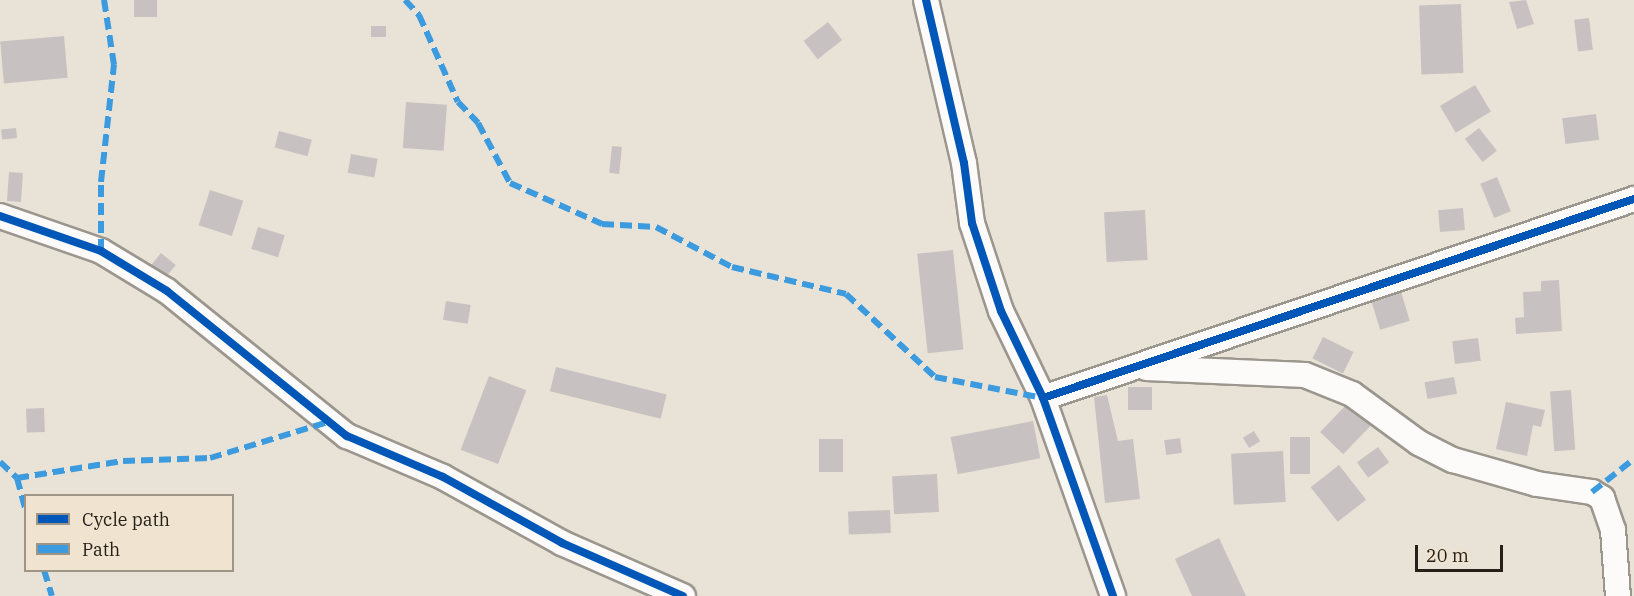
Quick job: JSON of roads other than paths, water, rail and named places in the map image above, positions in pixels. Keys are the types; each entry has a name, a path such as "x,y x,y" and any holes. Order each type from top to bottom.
{"street":[{"path":"926,0 964,163 972,223 1001,311 1044,398 1113,596"},
{"path":"1044,398 1130,367 1634,199"},
{"path":"0,216 101,251 167,291 347,436 444,477 562,543 683,596"},
{"path":"1130,367 1305,375 1352,394 1419,443 1453,460 1537,484 1592,492 1602,498 1613,530 1618,596"}]}
